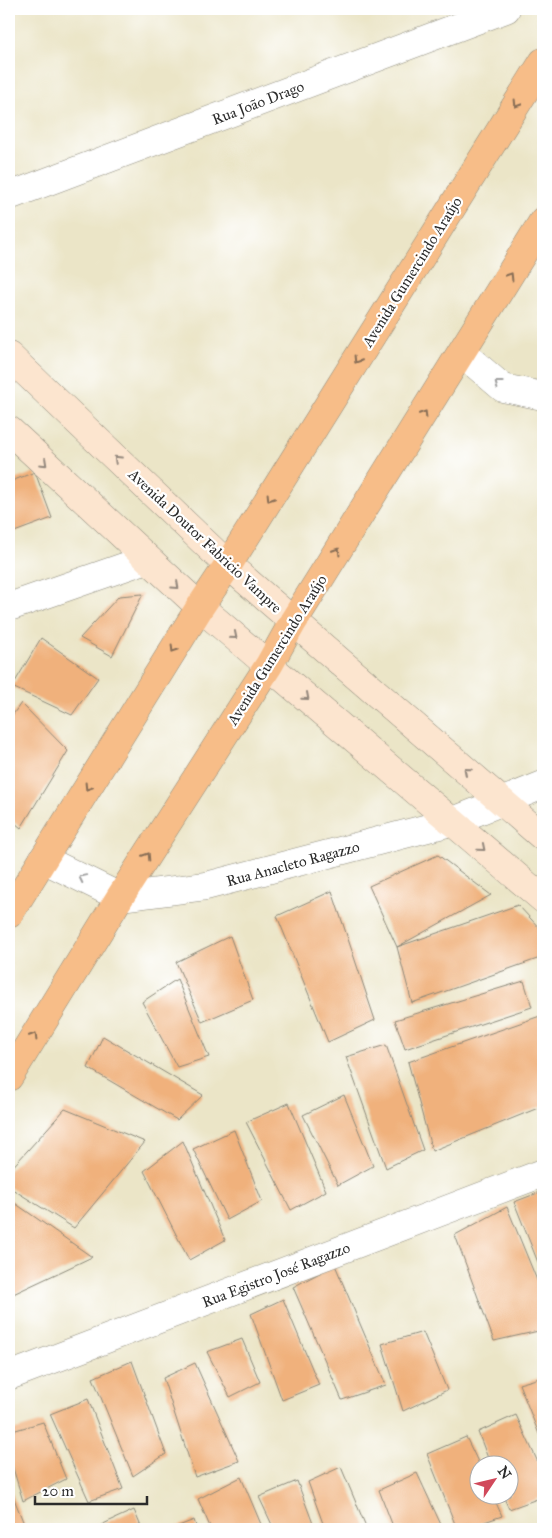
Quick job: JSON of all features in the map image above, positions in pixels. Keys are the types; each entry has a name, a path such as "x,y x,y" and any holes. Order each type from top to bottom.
{"highway":[{"name":"Avenida Gumercindo Araújo","path":"9,914 543,62"},
{"name":"Avenida Gumercindo Araújo","path":"9,1077 120,897 269,665 293,622 543,221"}],"main road":[{"name":"Avenida Doutor Fabricio Vampre","path":"9,356 228,565 543,838"},
{"path":"9,430 200,607 543,899"}],"street":[{"name":"Rua João Drago","path":"9,196 506,9"},
{"path":"462,353 503,388 543,396"},
{"path":"9,607 147,559"},
{"name":"Rua Anacleto Ragazzo","path":"120,897 206,886 451,822 543,785"},
{"path":"43,859 120,897"},
{"name":"Rua Egistro José Ragazzo","path":"9,1376 543,1173"}],"building":[{"path":"35,472 52,518 9,534 9,482"},
{"path":"143,594 112,656 80,638 119,596"},
{"path":"41,638 98,678 72,715 12,687"},
{"path":"21,703 68,751 21,828 9,818 9,720"},
{"path":"438,855 491,895 397,947 369,886"},
{"path":"332,891 375,1020 328,1042 277,916"},
{"path":"518,905 543,932 543,957 412,1003 397,947"},
{"path":"230,936 253,1000 202,1022 176,962"},
{"path":"177,979 209,1057 177,1067 142,1002"},
{"path":"524,981 532,1007 405,1049 395,1020"},
{"path":"543,1015 543,1106 432,1151 408,1062"},
{"path":"103,1036 203,1095 177,1120 88,1068"},
{"path":"386,1045 423,1150 386,1168 346,1057"},
{"path":"344,1095 373,1166 338,1185 303,1115"},
{"path":"289,1103 326,1191 291,1210 246,1122"},
{"path":"65,1109 145,1142 74,1228 9,1187 9,1171"},
{"path":"234,1130 262,1201 227,1220 193,1149"},
{"path":"183,1141 225,1240 189,1260 144,1171"},
{"path":"543,1191 543,1275 514,1202"},
{"path":"9,1199 92,1257 9,1296"},
{"path":"507,1207 543,1295 543,1330 494,1341 455,1235"},
{"path":"335,1265 386,1385 342,1400 293,1287"},
{"path":"283,1299 319,1385 282,1400 251,1314"},
{"path":"423,1332 447,1390 403,1411 382,1344"},
{"path":"242,1339 260,1382 230,1397 207,1352"},
{"path":"132,1361 166,1454 133,1476 93,1378"},
{"path":"195,1363 239,1461 195,1477 163,1378"},
{"path":"543,1377 543,1444 519,1384"},
{"path":"88,1399 123,1489 89,1501 50,1414"},
{"path":"516,1415 543,1473 543,1497 520,1505 520,1456 487,1456 478,1432"},
{"path":"43,1422 66,1479 23,1501 9,1455 9,1432"},
{"path":"466,1437 475,1456 470,1456 470,1506 498,1506 502,1516 464,1529 457,1529 427,1454"},
{"path":"341,1467 367,1529 325,1529 308,1482"},
{"path":"417,1473 443,1529 394,1529 379,1490"},
{"path":"241,1477 263,1529 211,1529 198,1499"},
{"path":"297,1481 315,1529 274,1529 259,1497"},
{"path":"9,1486 26,1529 9,1529"},
{"path":"134,1510 142,1529 103,1529 101,1525"},
{"path":"194,1520 197,1529 171,1529"}]}
